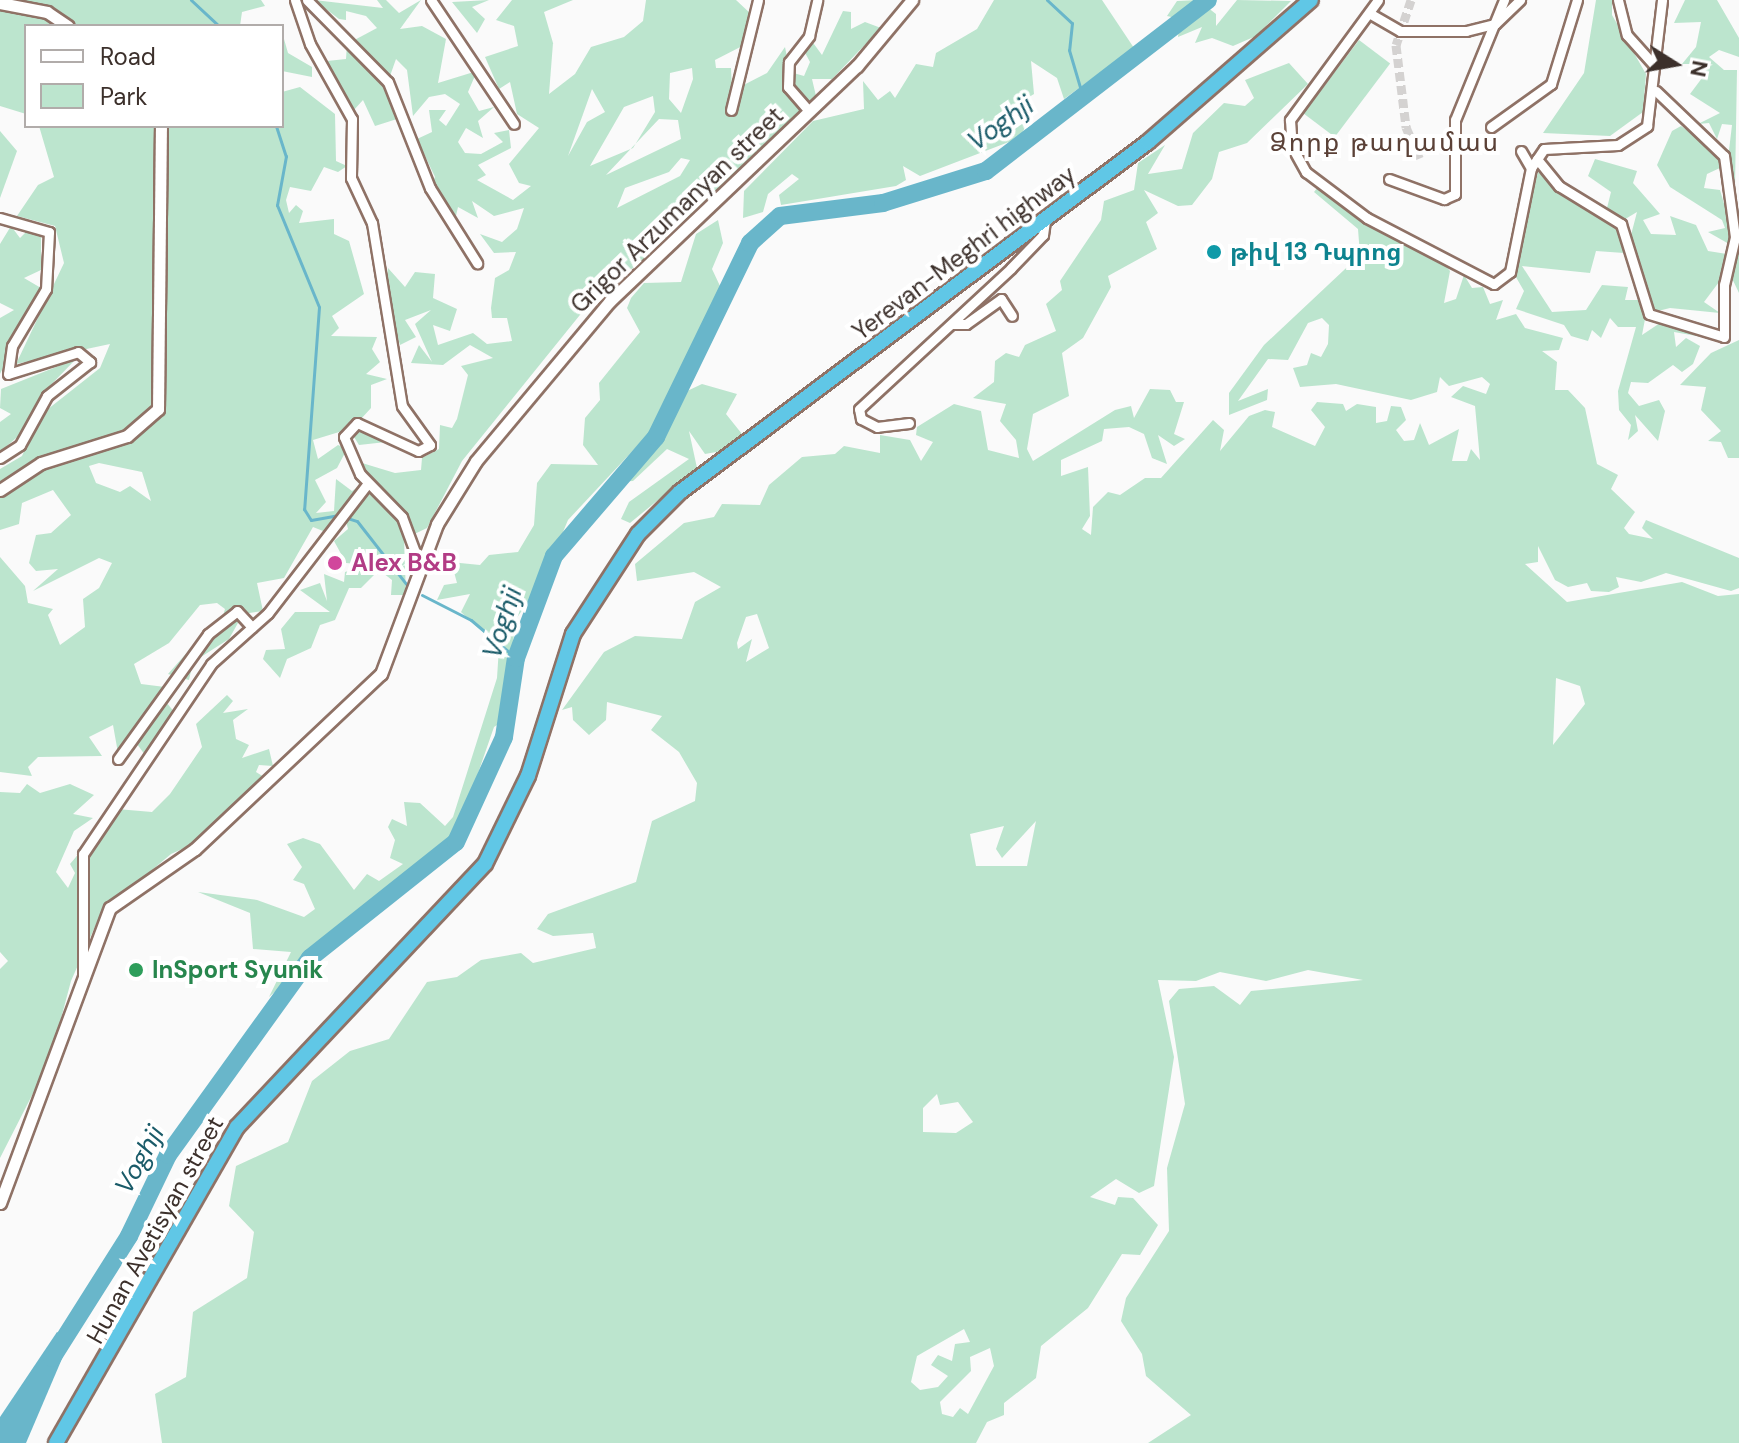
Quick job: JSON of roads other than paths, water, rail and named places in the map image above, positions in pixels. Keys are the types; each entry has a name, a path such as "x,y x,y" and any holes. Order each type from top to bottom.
{"highway":[{"name":"Yerevan-Meghri highway","path":"638,534 680,492 1045,220 1207,94 1311,0"},
{"name":"Hunan Avetisyan street","path":"56,1443 237,1127 485,864 528,776 573,634 638,534"}],"street":[{"path":"295,0 310,44 352,119 351,178 372,223 402,406 430,445 418,451 351,424 346,445 368,483 402,517 421,568"},
{"path":"307,0 388,82 430,188 477,263"},
{"path":"431,0 514,124"},
{"path":"731,110 758,0"},
{"path":"809,111 788,87 789,62 809,36 817,0"},
{"name":"Grigor Arzumanyan street","path":"0,1203 110,908 195,849 381,674 452,494 610,301 809,111 912,0"},
{"path":"1378,0 1290,120 1292,147 1306,172 1367,218 1494,284 1510,272 1534,163 1544,149 1570,142 1628,142 1647,126 1656,91 1654,65 1662,0"},
{"path":"1389,179 1444,199 1455,194 1455,120 1504,0"},
{"path":"1369,13 1400,31 1495,24 1520,0"},
{"path":"1491,127 1551,84 1577,0"},
{"path":"1618,0 1627,35 1654,65"},
{"path":"0,3 47,12 65,24"},
{"path":"1521,151 1559,186 1621,224 1649,314 1724,337 1724,285 1735,237 1724,156 1672,98 1656,91"},
{"path":"0,490 41,463 127,436 158,409 161,128"},
{"path":"0,218 49,232 46,289 12,346 8,374 78,352 90,362 47,396 20,445 0,458"},
{"path":"909,423 877,427 861,419 859,409 953,324 1043,235 1045,220"},
{"path":"953,324 966,324 1001,299 1012,316"},
{"path":"83,975 83,854 211,664 252,627 368,483"},
{"path":"118,759 208,634 237,611 252,627"}],"water":[{"path":"57,1332 70,1340 26,1443 0,1443 0,1417"}],"waterway":[{"path":"191,0 217,24"},
{"path":"1047,0 1072,23 1069,50 1082,94"},
{"name":"Voghji","path":"52,1358 129,1236 168,1155 310,958 456,842 504,737 516,658 554,556 656,437 750,243 780,216 883,203 986,171 1208,0"},
{"path":"277,128 286,156 277,205 319,307 304,509 311,520 338,515 357,521 407,585"},
{"path":"422,595 471,620 516,658"}],"tunnel":[{"path":"1411,0 1396,45 1406,127 1419,158"}],"place":[{"name":"թիվ 13 Դպրոց","path":"1214,252"},
{"name":"Alex B&B","path":"335,563"},
{"name":"InSport Syunik","path":"136,970"}],"district":[{"name":"Ձորք թաղամաս","path":"1385,143"}]}
